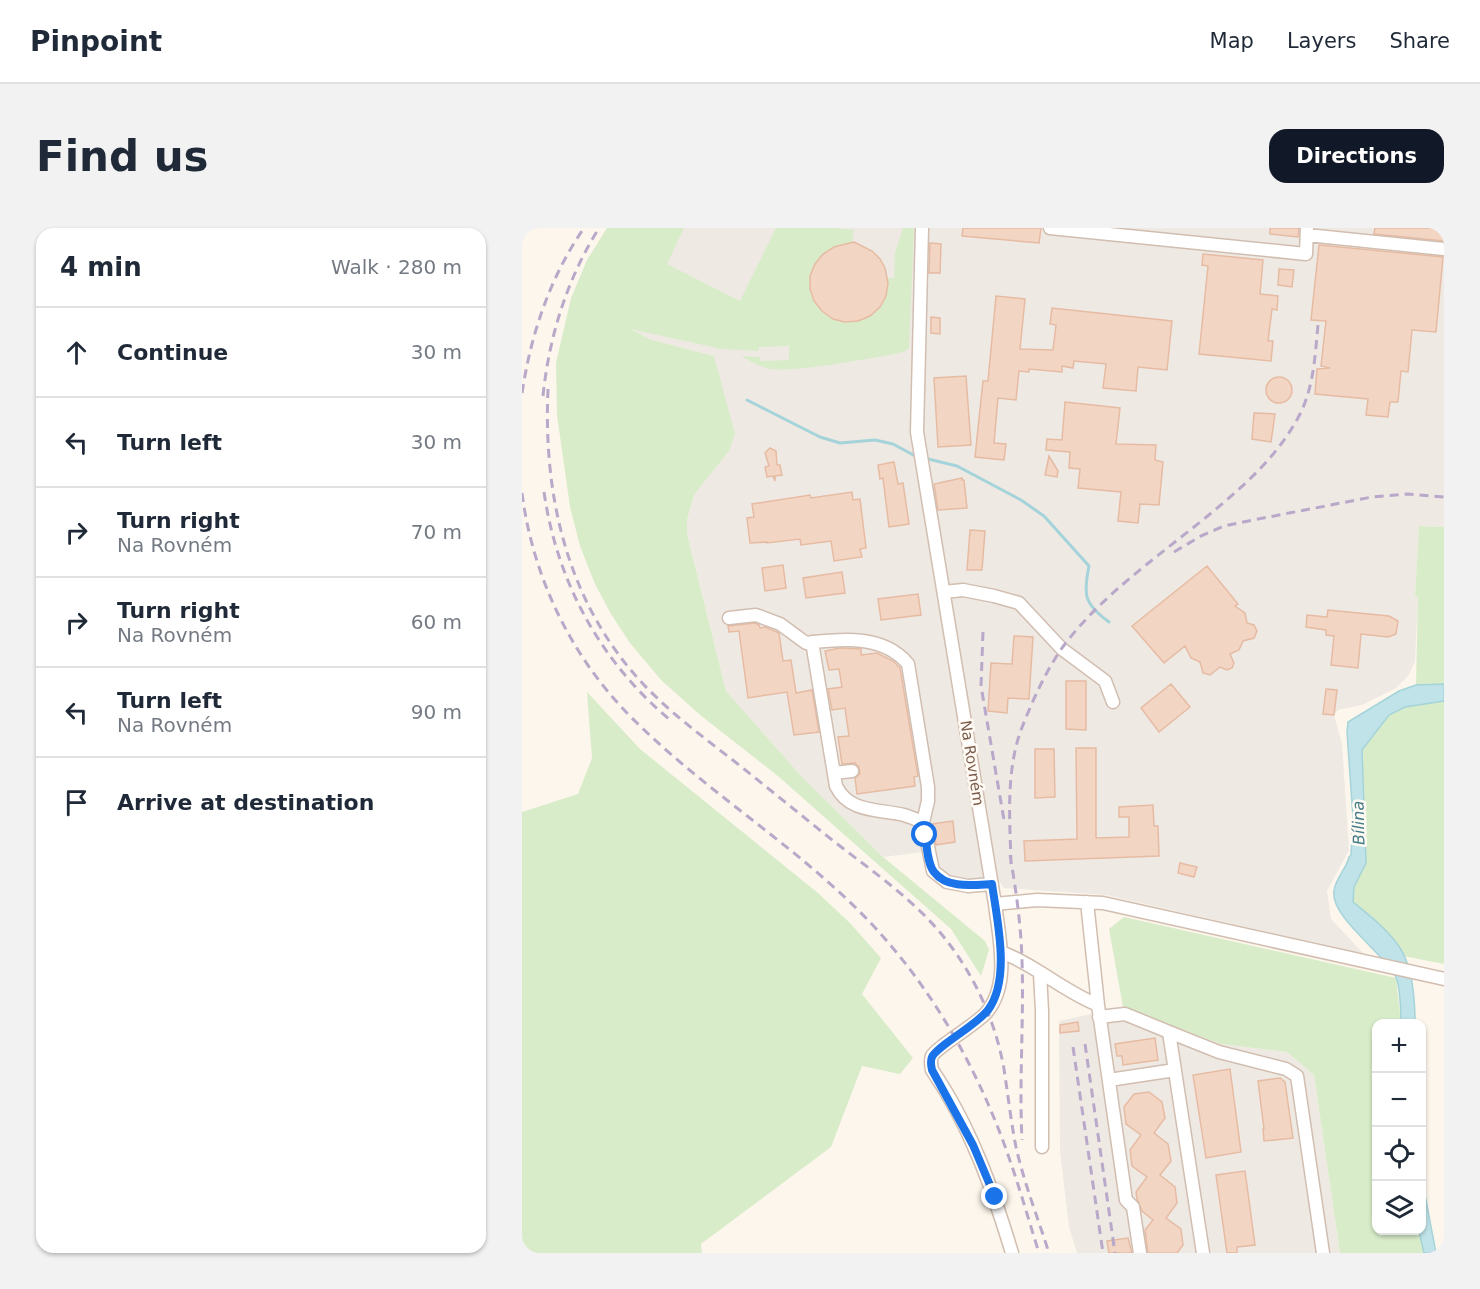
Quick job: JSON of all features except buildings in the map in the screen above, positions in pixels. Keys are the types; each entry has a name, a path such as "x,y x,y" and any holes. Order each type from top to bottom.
{"street":[{"name":"Na Rovném","path":"922,228 917,432 992,884 1000,952 999,987 994,1001 981,1018 936,1051 931,1063 932,1070 973,1145 995,1197 1012,1253"},
{"path":"1050,228 1306,254 1307,231 1444,249"},
{"path":"944,592 963,590 1019,603 1062,649 1105,681 1113,702"},
{"path":"729,618 756,615 780,624 806,643 842,639 877,644 890,648 908,664 928,788 928,801 923,822 933,871 947,882 968,885 992,884"},
{"path":"812,642 836,786 841,797 857,807 906,816 923,822"},
{"path":"834,773 852,771"},
{"path":"995,904 1036,900 1104,903 1444,979"},
{"path":"1087,902 1098,1011 1126,1200 1133,1207 1140,1253"},
{"path":"1000,952 1022,960 1098,1011 1125,1014 1219,1052 1286,1069 1297,1076 1323,1253"},
{"path":"1040,973 1042,1147"},
{"path":"1169,1032 1203,1253"},
{"path":"1108,1080 1175,1070"}],"shaded area":[{"path":"635,228 1444,228 1444,527 1419,526 1415,596 1418,597 1415,662 1408,676 1396,688 1362,705 1338,710 1334,715 1342,744 1349,850 1327,891 1331,919 1364,954 1106,895 1004,888 996,876 968,880 948,876 938,870 932,851 883,857 803,778 726,691 687,534 687,520 694,495 729,451 714,356 652,340 613,321"},
{"path":"1123,1007 1221,1044 1287,1052 1314,1075 1340,1253 1077,1253 1069,1227 1060,1151 1059,1021"}],"green space":[{"path":"607,228 684,228 667,264 740,301 776,228 854,230 852,244 834,247 821,256 814,269 811,284 814,298 821,310 833,319 849,321 866,318 880,303 886,292 888,278 894,278 895,253 903,228 914,228 909,348 904,352 833,365 777,370 763,367 741,356 760,357 760,361 789,360 789,346 759,347 758,351 722,349 630,329 652,340 714,356 735,434 729,451 694,495 687,520 687,534 726,691 803,778 883,857 985,941 989,950 981,976 951,929 779,777 699,714 661,680 630,643 595,584 580,546 570,507 557,415 556,363 571,298 587,260"},
{"path":"1419,526 1444,527 1444,684 1416,685 1418,597 1415,596"},
{"path":"587,692 640,749 818,893 850,923 881,958 862,994 913,1058 900,1074 862,1066 831,1147 701,1244 702,1253 522,1253 522,812 578,794 592,758"},
{"path":"1444,701 1444,964 1403,956 1399,946 1353,903 1354,887 1366,863 1362,750 1389,715 1405,707"},
{"path":"1124,917 1396,978 1401,1019 1372,1019 1372,1235 1420,1235 1424,1253 1340,1253 1314,1075 1287,1052 1221,1044 1123,1007 1109,929"}],"water":[{"name":"Bílina","path":"1444,684 1444,701 1405,707 1389,715 1362,750 1366,863 1354,887 1353,902 1388,933 1407,962 1414,993 1415,1019 1401,1019 1396,977 1390,967 1340,912 1334,891 1351,855 1353,818 1348,722 1399,691 1416,685"},
{"path":"1426,1200 1436,1253 1424,1253 1420,1235 1426,1235"}],"waterway":[{"path":"747,400 820,437 840,443 875,440 893,444 917,457"},
{"path":"924,458 957,466 1021,500 1044,516 1089,566 1086,584 1087,598 1094,610 1109,622"}],"railway":[{"path":"522,393 531,349 544,307 561,266 584,228"},
{"path":"543,396 550,352 561,309 578,267 599,228"},
{"path":"1011,864 1012,765 1019,734 1049,670 1062,648 1094,611 1236,492 1272,456 1292,429 1305,403 1313,370 1318,325"},
{"path":"548,389 550,470 556,510 579,585 597,621 619,654 645,686 666,706 911,902 950,945 969,973 991,1019 1004,1069 1019,1160 1049,1253"},
{"path":"544,492 559,557 586,618 603,646 623,672 670,720"},
{"path":"522,493 527,525 546,587 575,645 613,698 667,751 833,886 892,947 937,1007 974,1073 994,1118 1007,1151 1039,1253"},
{"path":"1174,552 1224,526 1253,520 1372,497 1408,494 1444,497"},
{"path":"983,632 981,686 1004,820"},
{"path":"1010,855 1021,934 1022,1140"},
{"path":"1085,1044 1115,1253"},
{"path":"1073,1047 1103,1253"}],"route":[{"path":"925,835 933,871 947,882 968,885 992,884 1000,952 999,987 994,1001 981,1018 936,1051 931,1063 932,1070 973,1145 995,1197"}]}
